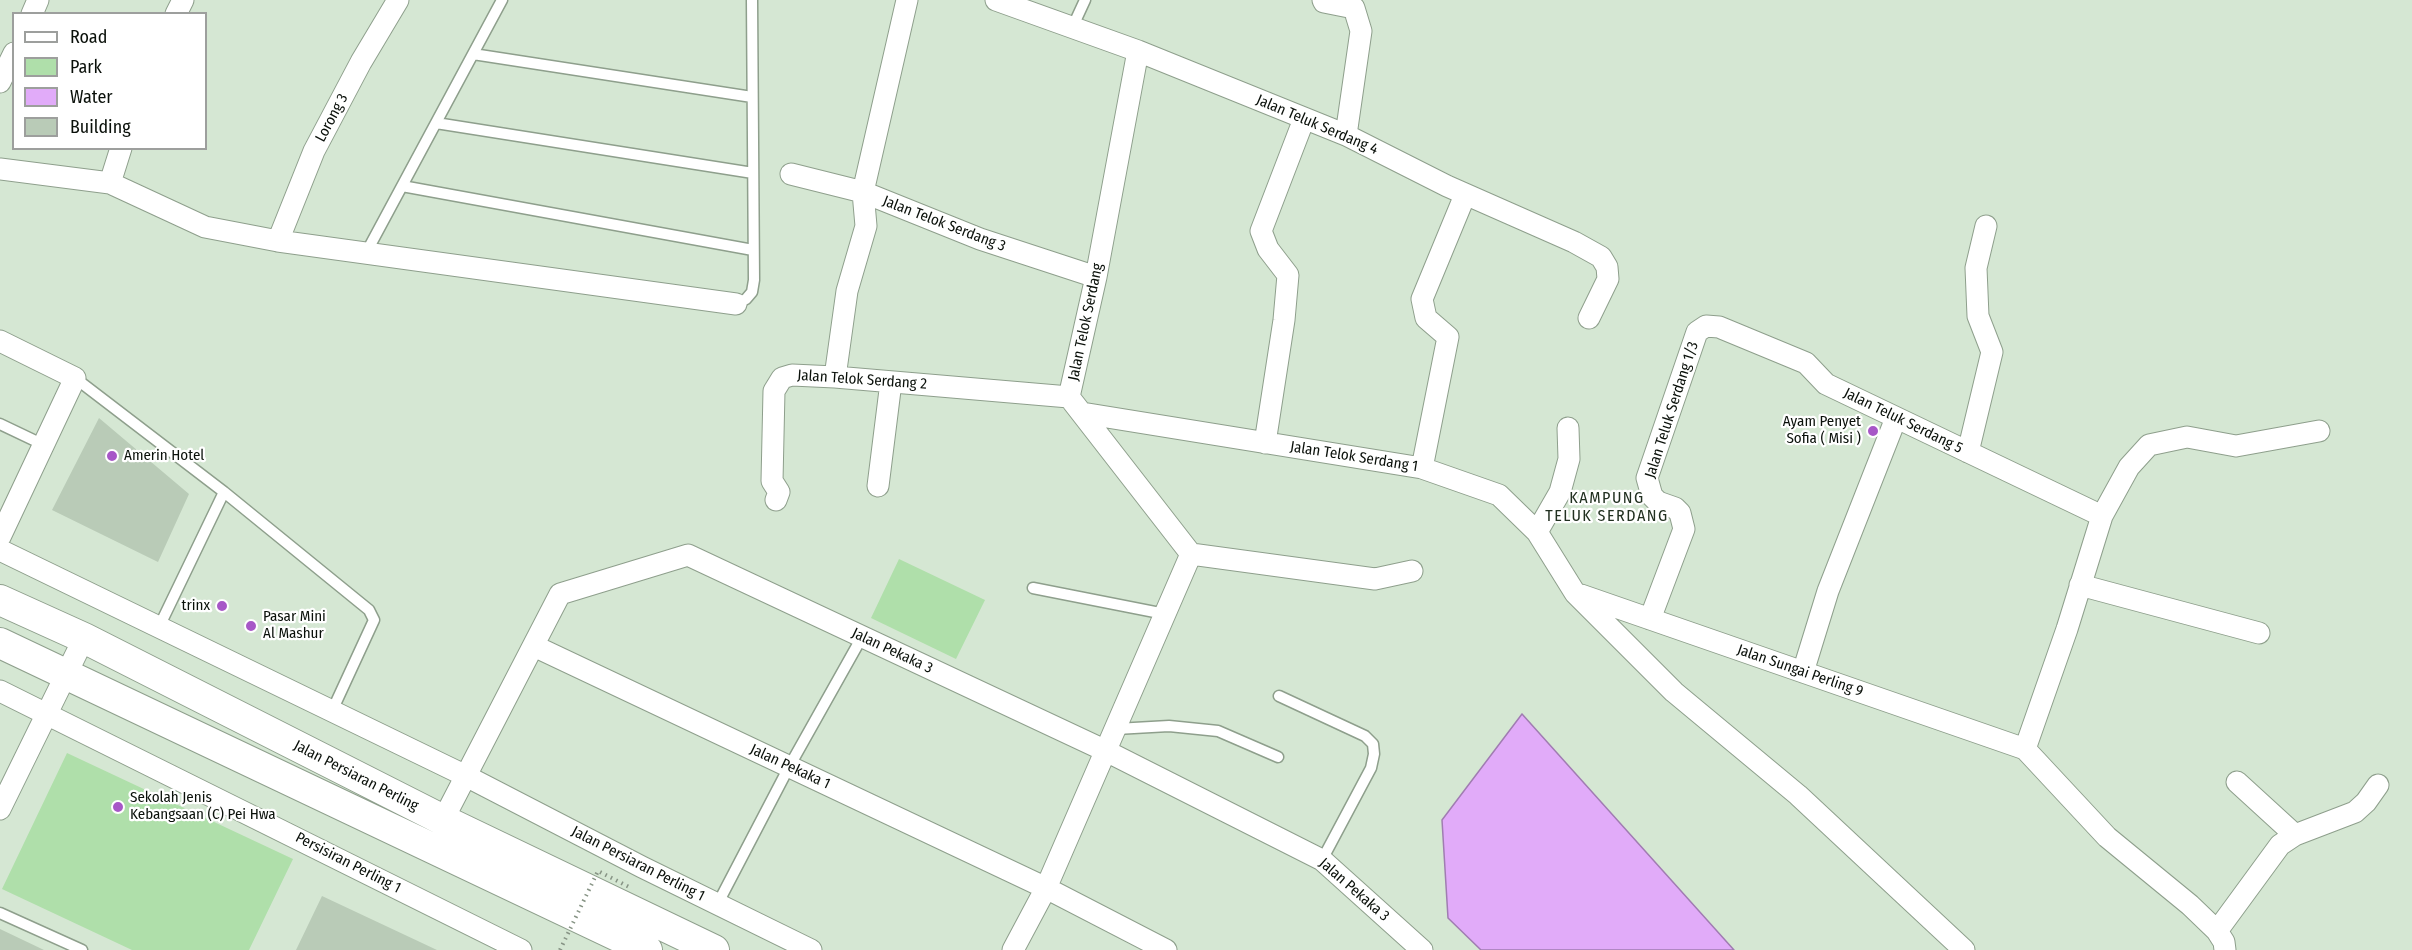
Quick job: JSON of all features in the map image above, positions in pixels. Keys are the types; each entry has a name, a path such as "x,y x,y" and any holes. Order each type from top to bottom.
{"main road":[{"name":"Jalan Persiaran Perling","path":"0,600 84,638 443,820 714,950"},
{"name":"Jalan Persiaran Perling","path":"0,642 647,950"}],"street":[{"name":"Lorong 3","path":"278,241 314,151 361,62 398,0"},
{"path":"835,377 847,291 866,226 863,192 907,0"},
{"name":"Jalan Teluk Serdang 4","path":"996,0 1138,51 1346,135 1466,195 1574,242 1601,257 1606,267 1608,279 1589,318"},
{"path":"1323,0 1354,8 1362,31 1346,135"},
{"name":"Jalan Telok Serdang","path":"1076,405 1096,277 1138,51"},
{"path":"0,82 12,57"},
{"path":"1265,443 1284,320 1287,275 1268,249 1261,231 1304,119"},
{"path":"110,183 120,150"},
{"path":"0,169 110,183 205,227 278,241 736,304"},
{"name":"Jalan Telok Serdang 3","path":"791,174 863,192 980,239 1096,277"},
{"path":"1422,468 1448,337 1426,318 1422,299 1466,195"},
{"path":"1968,452 1992,352 1978,316 1976,268 1986,226"},
{"name":"Jalan Teluk Serdang 5","path":"1706,326 1719,327 1806,363 1826,384 2102,516"},
{"name":"Jalan Teluk Serdang 1/3","path":"1650,619 1681,537 1684,522 1675,508 1658,502 1652,496 1647,478 1697,332 1706,326"},
{"path":"0,341 75,378 0,537"},
{"name":"Jalan Telok Serdang 2","path":"777,500 778,492 772,481 776,384 782,378 792,375 891,382 1076,405"},
{"path":"878,486 891,382"},
{"path":"1076,405 1191,554 1375,579 1412,571"},
{"name":"Jalan Telok Serdang 1","path":"1076,405 1265,443 1422,468 1499,495 1537,532 1575,593 1674,692 1798,795 1964,950"},
{"path":"1803,672 1828,591 1896,418"},
{"path":"1537,532 1560,492 1569,459 1568,428"},
{"path":"2319,430 2236,446 2187,437 2149,445 2129,467 2102,516 2067,629 2025,749 2107,837 2190,904 2221,940 2280,845 2295,835 2355,812 2366,802 2378,785"},
{"path":"0,550 466,776"},
{"path":"1013,950 1046,888 1191,554"},
{"name":"Jalan Pekaka 3","path":"443,820 560,594 688,555 1106,751 1322,860 1422,950"},
{"path":"2080,585 2259,633"},
{"name":"Jalan Sungai Perling 9","path":"1575,593 2025,749"},
{"path":"0,809 84,638"},
{"name":"Jalan Pekaka 1","path":"534,646 1046,888 1166,950"},
{"name":"Persisiran Perling 1","path":"0,691 521,950"},
{"name":"Jalan Persiaran Perling 1","path":"466,776 811,950"},
{"path":"2237,782 2295,835"}],"lane":[{"path":"366,253 502,0"},
{"path":"736,304 746,299 752,292 752,0"},
{"path":"1073,26 1085,0"},
{"path":"473,54 752,97"},
{"path":"436,123 753,173"},
{"path":"402,186 753,250"},
{"path":"75,378 224,492 369,610 374,620 332,711"},
{"path":"0,424 44,445"},
{"path":"159,627 224,492"},
{"path":"1033,588 1165,614"},
{"path":"717,904 789,767 862,637"},
{"path":"1279,696 1365,736 1372,744 1374,754 1371,768 1322,860"},
{"path":"1116,729 1169,726 1218,731 1278,757"},
{"path":"0,913 82,950"}],"path":[{"path":"560,950 598,871 632,888"}],"green space":[{"path":"899,559 985,600 956,659 871,618"},
{"name":"Sekolah Jenis Kebangsaan (C) Pei Hwa","path":"67,753 293,859 249,950 132,950 2,889"}],"water":[{"path":"1522,714 1734,950 1481,950 1448,918 1442,820"}],"building":[{"name":"Amerin Hotel","path":"99,418 189,494 158,562 52,510"},
{"path":"322,896 437,950 296,950"},
{"path":"0,929 44,950 0,950"}],"place":[{"name":"Ayam Penyet Sofia ( Misi )","path":"1873,431"},
{"name":"Amerin Hotel","path":"112,456"},
{"name":"trinx","path":"222,606"},
{"name":"Pasar Mini Al Mashur","path":"251,626"},
{"name":"Sekolah Jenis Kebangsaan (C) Pei Hwa","path":"118,807"}],"district":[{"name":"KAMPUNG TELUK SERDANG","path":"1607,508"}]}
